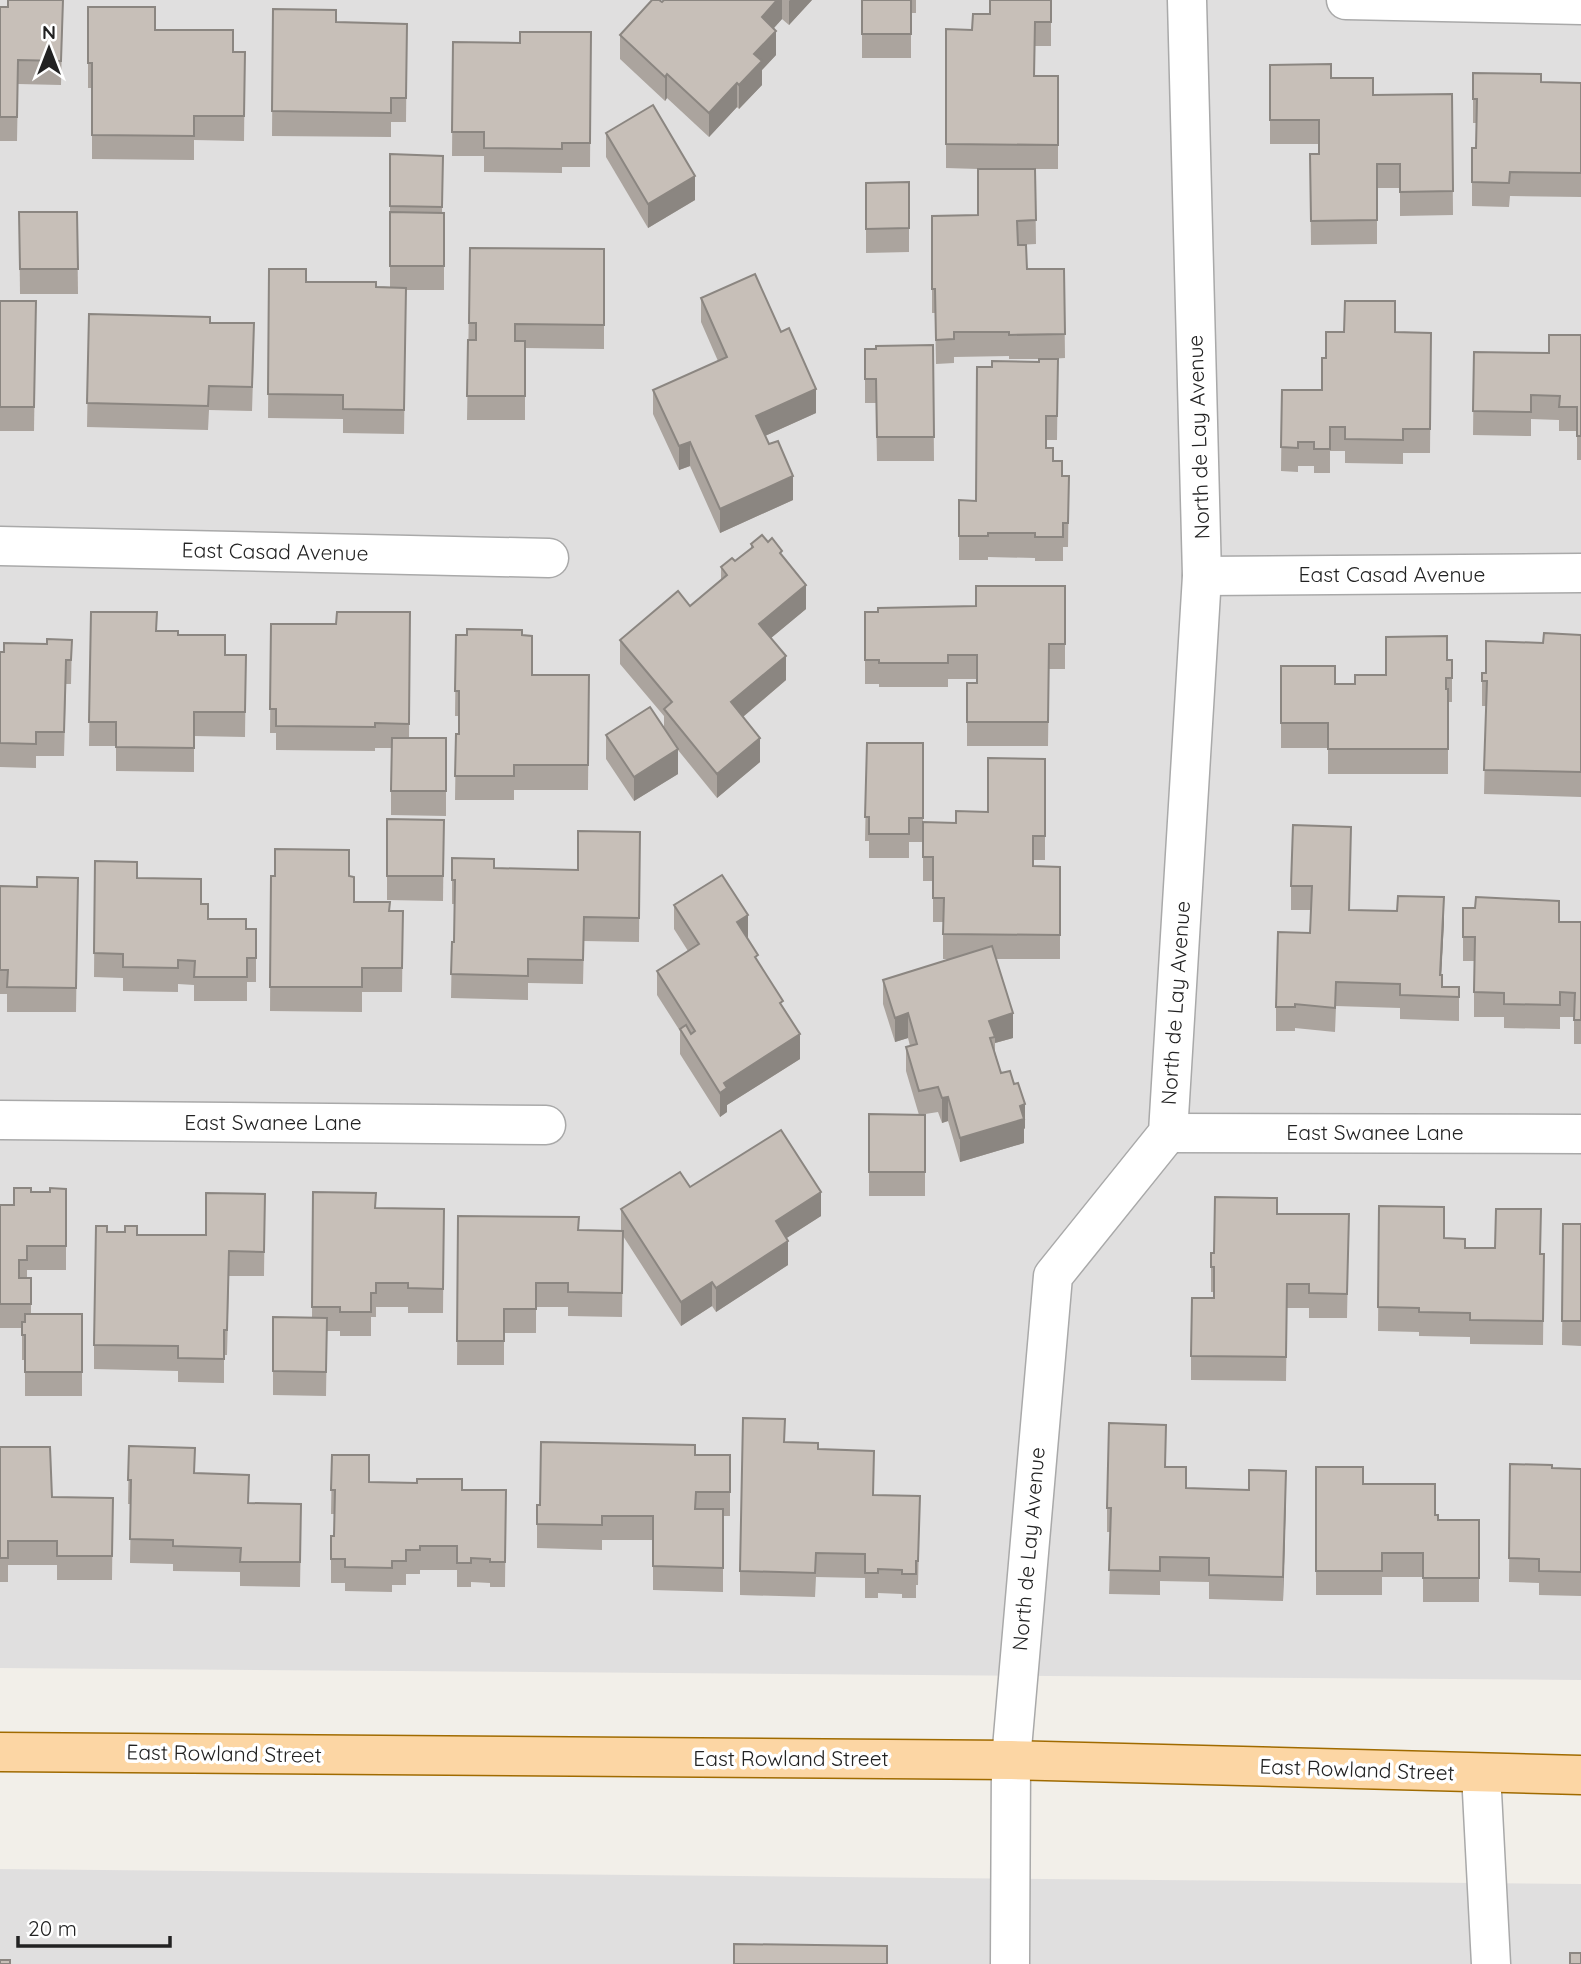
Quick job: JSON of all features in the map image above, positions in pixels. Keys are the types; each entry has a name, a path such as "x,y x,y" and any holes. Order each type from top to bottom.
{"main road":[{"name":"East Rowland Street","path":"0,1752 1011,1760 1581,1775"}],"street":[{"name":"North de Lay Avenue","path":"1010,1964 1011,1760 1054,1276 1168,1133 1202,576 1187,0"},
{"path":"1346,0 1581,5"},
{"name":"East Casad Avenue","path":"0,546 549,558"},
{"name":"East Casad Avenue","path":"1202,576 1581,573"},
{"name":"East Swanee Lane","path":"0,1120 545,1125"},
{"name":"East Swanee Lane","path":"1168,1133 1581,1134"},
{"path":"1481,1773 1491,1964"}],"shaded area":[{"path":"0,0 1581,0 1581,1680 0,1668"},
{"path":"0,1869 1581,1884 1581,1964 0,1964"}],"building":[{"path":"8,0 63,0 61,61 18,60 17,117 0,117 0,7 8,7"},
{"path":"652,0 777,0 762,17 776,31 754,54 762,61 709,113 620,35"},
{"path":"862,0 911,0 911,34 862,34"},
{"path":"990,0 1051,0 1051,22 1035,22 1034,76 1058,76 1058,145 946,144 946,29 972,30 973,14 990,14"},
{"path":"88,7 155,7 155,30 233,30 233,52 245,52 244,116 194,116 194,136 92,135 92,63 88,63"},
{"path":"273,9 336,10 336,22 407,24 406,98 391,98 391,113 272,111"},
{"path":"520,32 591,32 590,143 562,143 562,149 484,148 484,132 452,132 453,42 520,43"},
{"path":"1331,64 1331,78 1373,78 1373,95 1452,94 1453,191 1400,192 1400,164 1377,164 1377,220 1311,221 1310,154 1319,154 1319,120 1270,120 1270,65"},
{"path":"1473,73 1541,74 1541,82 1581,83 1581,173 1510,172 1509,183 1472,182 1477,99 1473,99"},
{"path":"653,105 695,176 648,204 606,133"},
{"path":"390,154 443,156 442,207 390,206"},
{"path":"978,169 1035,169 1036,220 1017,221 1018,245 1026,245 1027,269 1064,269 1065,334 954,332 954,339 936,340 935,289 932,289 932,216 978,215"},
{"path":"909,182 909,228 866,229 866,183"},
{"path":"19,212 77,212 78,269 20,269"},
{"path":"390,212 444,213 444,266 390,266"},
{"path":"470,248 604,249 604,325 515,324 515,341 525,341 525,396 467,396 468,340 476,340 476,323 469,323"},
{"path":"269,269 306,269 306,282 376,282 376,287 406,288 404,410 343,409 343,395 268,394"},
{"path":"755,274 781,332 789,328 816,389 756,416 769,444 778,441 793,476 720,509 690,442 679,446 653,390 727,357 701,298"},
{"path":"0,301 36,301 34,407 0,407"},
{"path":"1345,301 1395,301 1395,332 1431,333 1430,429 1403,429 1403,440 1345,439 1345,427 1330,427 1330,449 1314,449 1314,442 1298,442 1298,448 1281,447 1282,390 1322,390 1322,358 1326,358 1326,332 1344,332"},
{"path":"89,314 210,317 210,323 254,323 252,387 209,386 208,406 87,403"},
{"path":"1549,335 1581,335 1581,436 1577,436 1577,407 1559,407 1560,396 1531,395 1531,412 1473,411 1474,352 1549,353"},
{"path":"933,345 934,437 877,437 876,379 865,379 865,349 876,349 876,346"},
{"path":"1039,359 1058,359 1057,416 1046,416 1046,448 1053,448 1053,461 1062,461 1062,476 1069,476 1068,523 1063,523 1063,537 1035,537 1035,533 959,536 959,500 976,501 977,367 992,367 992,361 1039,362"},
{"path":"762,535 768,542 772,538 782,551 780,553 806,585 759,624 786,656 731,702 760,738 717,774 664,709 672,702 620,640 678,591 690,606 727,575 721,567 732,558 735,561 753,547 751,544"},
{"path":"976,586 1065,586 1065,644 1049,644 1048,722 967,722 967,683 977,683 977,655 948,655 948,663 879,663 879,660 865,660 865,612 878,612 878,608 976,606"},
{"path":"91,612 157,612 156,631 178,631 178,635 225,635 225,655 246,655 245,712 194,712 194,748 116,747 116,722 89,722"},
{"path":"337,612 410,612 409,724 375,723 375,727 276,726 276,709 270,709 271,624 336,624"},
{"path":"467,629 522,630 522,635 532,636 532,675 589,675 588,765 514,765 514,776 455,776 456,734 459,734 459,691 455,691 456,635 467,635"},
{"path":"1544,633 1581,635 1581,772 1484,770 1487,681 1482,681 1482,673 1486,673 1486,641 1543,643"},
{"path":"1447,636 1447,660 1452,660 1452,678 1446,678 1448,749 1328,749 1328,723 1281,723 1281,666 1335,666 1335,684 1355,684 1355,675 1386,675 1386,637"},
{"path":"47,639 72,640 71,660 66,660 64,732 36,732 36,744 0,743 0,652 4,652 4,643 47,644"},
{"path":"650,707 678,749 634,777 606,735"},
{"path":"392,738 446,738 446,791 391,791"},
{"path":"867,743 923,743 923,818 909,818 909,834 869,834 869,817 865,817"},
{"path":"988,758 1045,759 1045,836 1033,836 1033,866 1060,867 1060,935 943,934 944,898 933,898 933,857 923,857 923,822 956,823 956,811 988,812"},
{"path":"387,819 444,820 443,876 387,876"},
{"path":"1293,825 1351,827 1349,910 1397,911 1398,896 1444,897 1440,975 1442,987 1459,987 1459,997 1400,995 1400,984 1336,982 1335,1008 1295,1004 1295,1007 1276,1007 1278,932 1310,933 1312,886 1291,886"},
{"path":"578,831 640,832 639,918 584,917 583,960 528,959 528,976 451,974 455,880 452,880 452,858 494,859 494,868 578,870"},
{"path":"275,849 349,850 349,876 354,877 354,902 390,902 389,911 403,911 402,968 362,968 362,987 270,987 271,876 275,876"},
{"path":"95,861 137,862 137,878 201,879 201,904 208,904 208,919 246,919 246,929 256,929 256,958 247,958 247,977 194,977 195,961 178,960 178,968 123,967 123,954 94,953"},
{"path":"722,875 748,915 737,922 783,1001 780,1003 800,1034 724,1083 727,1088 720,1093 680,1029 686,1025 691,1034 695,1031 657,971 699,944 674,905"},
{"path":"37,877 78,878 76,988 7,987 8,970 0,970 0,886 37,887"},
{"path":"1476,897 1559,901 1559,922 1581,922 1581,1020 1574,1020 1575,993 1560,992 1560,1005 1504,1004 1504,993 1474,992 1475,937 1463,937 1463,908 1475,908"},
{"path":"992,946 1013,1013 989,1021 995,1037 990,1038 1001,1073 1010,1071 1014,1084 1018,1083 1025,1104 1020,1106 1024,1119 960,1138 948,1097 942,1098 938,1087 919,1091 906,1047 917,1044 908,1013 895,1018 883,980"},
{"path":"869,1114 925,1115 925,1172 869,1172"},
{"path":"781,1130 821,1192 776,1221 788,1241 716,1288 712,1282 681,1302 621,1209 680,1172 690,1187"},
{"path":"14,1188 31,1188 31,1192 50,1192 50,1188 66,1189 66,1246 27,1246 27,1260 19,1260 19,1278 31,1278 31,1304 0,1304 0,1205 14,1205"},
{"path":"313,1192 376,1193 375,1208 444,1209 443,1289 408,1288 408,1283 376,1283 376,1293 371,1293 371,1312 340,1312 340,1307 312,1307"},
{"path":"206,1193 265,1194 264,1252 229,1251 224,1359 178,1358 178,1346 94,1345 96,1226 107,1226 107,1232 125,1232 125,1226 137,1226 137,1235 206,1235"},
{"path":"1215,1197 1277,1198 1277,1214 1349,1214 1347,1294 1309,1293 1309,1284 1287,1284 1286,1357 1191,1356 1192,1298 1214,1298 1211,1253 1214,1253"},
{"path":"1379,1206 1444,1207 1444,1238 1465,1239 1465,1248 1495,1248 1496,1209 1541,1209 1540,1254 1544,1254 1543,1321 1470,1320 1470,1313 1419,1312 1419,1308 1378,1307"},
{"path":"458,1216 579,1217 578,1230 623,1231 622,1293 568,1292 568,1283 536,1283 536,1309 504,1309 504,1341 457,1341"},
{"path":"1563,1224 1581,1224 1581,1321 1562,1321"},
{"path":"25,1314 82,1314 82,1372 25,1372 25,1335 22,1335 22,1322 25,1322"},
{"path":"273,1317 327,1318 326,1372 273,1371"},
{"path":"743,1418 785,1419 784,1442 818,1443 818,1449 874,1451 873,1495 920,1496 916,1574 902,1574 902,1570 878,1569 878,1573 865,1573 865,1554 816,1553 815,1573 740,1571"},
{"path":"1109,1423 1166,1425 1165,1467 1186,1467 1186,1488 1249,1490 1249,1470 1286,1471 1283,1577 1209,1575 1209,1558 1160,1557 1160,1571 1109,1570"},
{"path":"541,1442 695,1445 695,1455 730,1455 730,1492 696,1492 695,1509 723,1509 723,1568 653,1566 653,1516 602,1516 602,1525 537,1524"},
{"path":"129,1446 195,1448 194,1473 249,1475 248,1503 301,1504 300,1562 240,1562 241,1548 173,1546 173,1540 130,1539"},
{"path":"0,1447 50,1447 52,1497 113,1498 112,1556 57,1556 57,1541 8,1541 8,1558 0,1558"},
{"path":"332,1455 369,1455 369,1482 417,1483 417,1479 462,1479 462,1490 506,1490 505,1562 471,1558 471,1563 457,1563 457,1546 420,1546 420,1550 406,1550 406,1561 392,1561 392,1568 345,1567 345,1559 331,1559 335,1490 331,1490"},
{"path":"1510,1464 1581,1469 1581,1572 1539,1571 1539,1559 1509,1558"},
{"path":"1316,1467 1363,1467 1363,1484 1435,1484 1435,1515 1438,1515 1438,1520 1479,1520 1479,1578 1423,1578 1423,1553 1382,1553 1382,1571 1316,1571"},
{"path":"734,1944 887,1946 887,1964 734,1964"},
{"path":"1570,1953 1581,1953 1581,1964 1570,1964"},
{"path":"0,1960 10,1960 10,1964 0,1964"}]}
